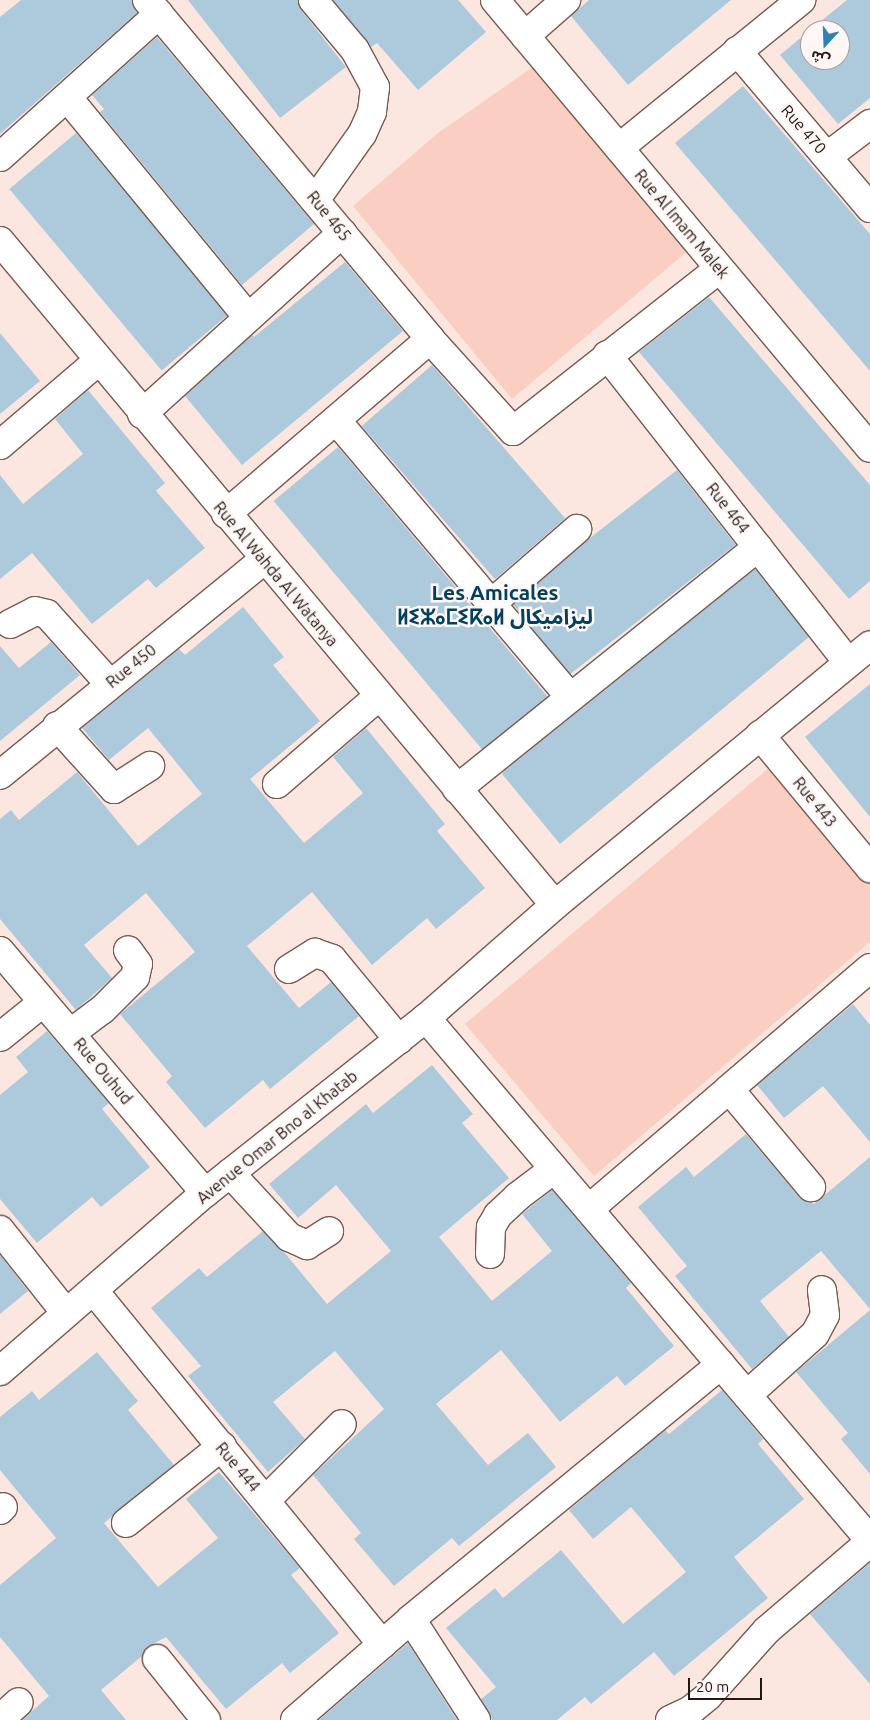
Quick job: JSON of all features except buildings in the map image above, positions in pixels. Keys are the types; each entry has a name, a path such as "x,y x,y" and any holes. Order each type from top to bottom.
{"street":[{"path":"313,0 355,50 375,87 372,112 362,134 316,199"},
{"name":"Rue Al Imam Malek","path":"495,0 720,269 868,441"},
{"path":"525,36 566,0"},
{"path":"619,148 800,0"},
{"path":"0,158 67,97 153,7"},
{"name":"Rue 465","path":"153,7 316,199 430,339 512,431 607,355"},
{"name":"Rue 470","path":"737,51 828,156 870,208"},
{"path":"67,97 248,317"},
{"path":"828,156 870,124"},
{"path":"142,414 342,233"},
{"name":"Rue Al Wahda Al Watanya","path":"0,241 264,560 555,905"},
{"path":"607,355 720,269"},
{"path":"226,514 430,339"},
{"name":"Rue 464","path":"607,355 848,662"},
{"path":"0,445 98,361"},
{"path":"336,420 570,697"},
{"path":"492,603 577,529"},
{"path":"458,789 758,547"},
{"name":"Rue 450","path":"0,775 109,683 264,560"},
{"path":"10,624 35,611 48,614 109,683"},
{"name":"Avenue Omar Bno al Khatab","path":"0,1371 205,1193 426,1018 555,905 870,644"},
{"path":"277,784 379,696"},
{"path":"57,726 114,789 150,766"},
{"name":"Rue 443","path":"760,735 870,868"},
{"path":"71,1033 102,1010 134,978 138,964 128,950"},
{"name":"Rue Ouhud","path":"0,951 42,1003 71,1033 205,1193"},
{"path":"289,969 315,953 332,959 398,1040"},
{"path":"588,1209 870,968"},
{"path":"0,1037 42,1003"},
{"path":"426,1018 870,1541 767,1630 708,1696 691,1710 670,1720"},
{"path":"729,1089 811,1187"},
{"path":"490,1254 491,1228 498,1215 517,1196 554,1169"},
{"path":"230,1173 289,1237 307,1245 328,1231"},
{"path":"0,1230 66,1313"},
{"path":"747,1395 815,1334 825,1315 822,1290"},
{"name":"Rue 444","path":"94,1291 382,1644"},
{"path":"295,1720 411,1619 720,1364"},
{"path":"266,1500 342,1424"},
{"path":"126,1523 222,1446"},
{"path":"411,1619 476,1720"},
{"path":"156,1660 206,1720"}],"shaded area":[{"path":"533,67 689,250 512,399 353,206 438,133"},
{"path":"771,766 870,884 870,942 594,1176 465,1024"}],"district":[{"name":"Les Amicales ⵍⵉⵣⴰⵎⵉⴽⴰⵍ ليزاميكال","path":"495,604"}]}
